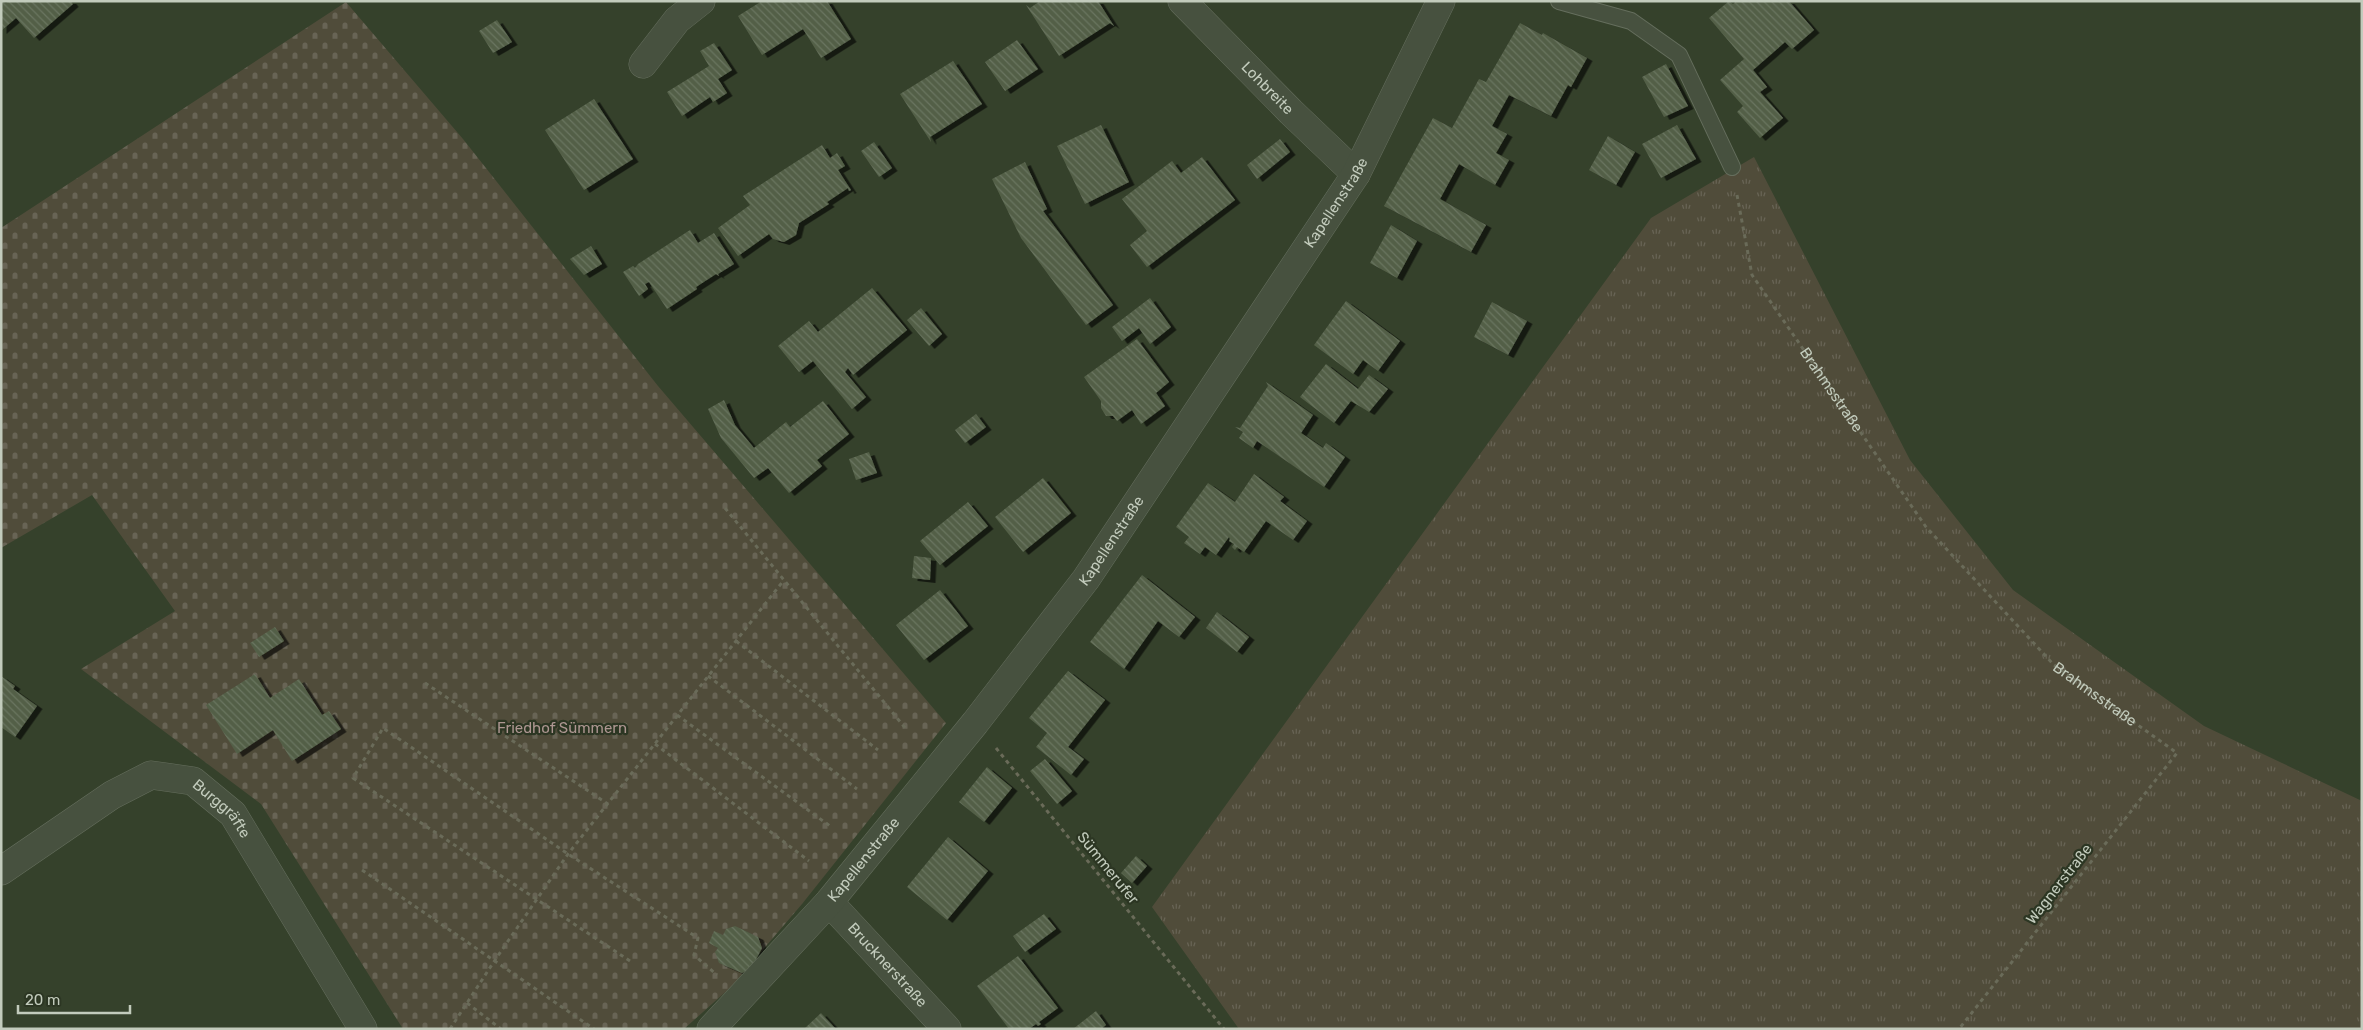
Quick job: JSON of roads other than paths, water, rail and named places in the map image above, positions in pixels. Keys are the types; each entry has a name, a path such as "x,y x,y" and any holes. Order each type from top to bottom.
{"street":[{"path":"643,64 677,20 700,1"},
{"name":"Lohbreite","path":"1182,1 1291,112 1356,174"},
{"name":"Kapellenstraße","path":"711,1029 829,902 975,723 1086,579 1356,174 1441,1"},
{"name":"Burggräfte","path":"1,871 112,795 151,775 193,781 233,814 363,1029"},
{"name":"Brucknerstraße","path":"829,902 947,1029"}],"lane":[{"path":"1559,1 1631,21 1679,55 1732,166"}],"park label":[{"name":"Friedhof Sümmern","path":"562,728"}]}
